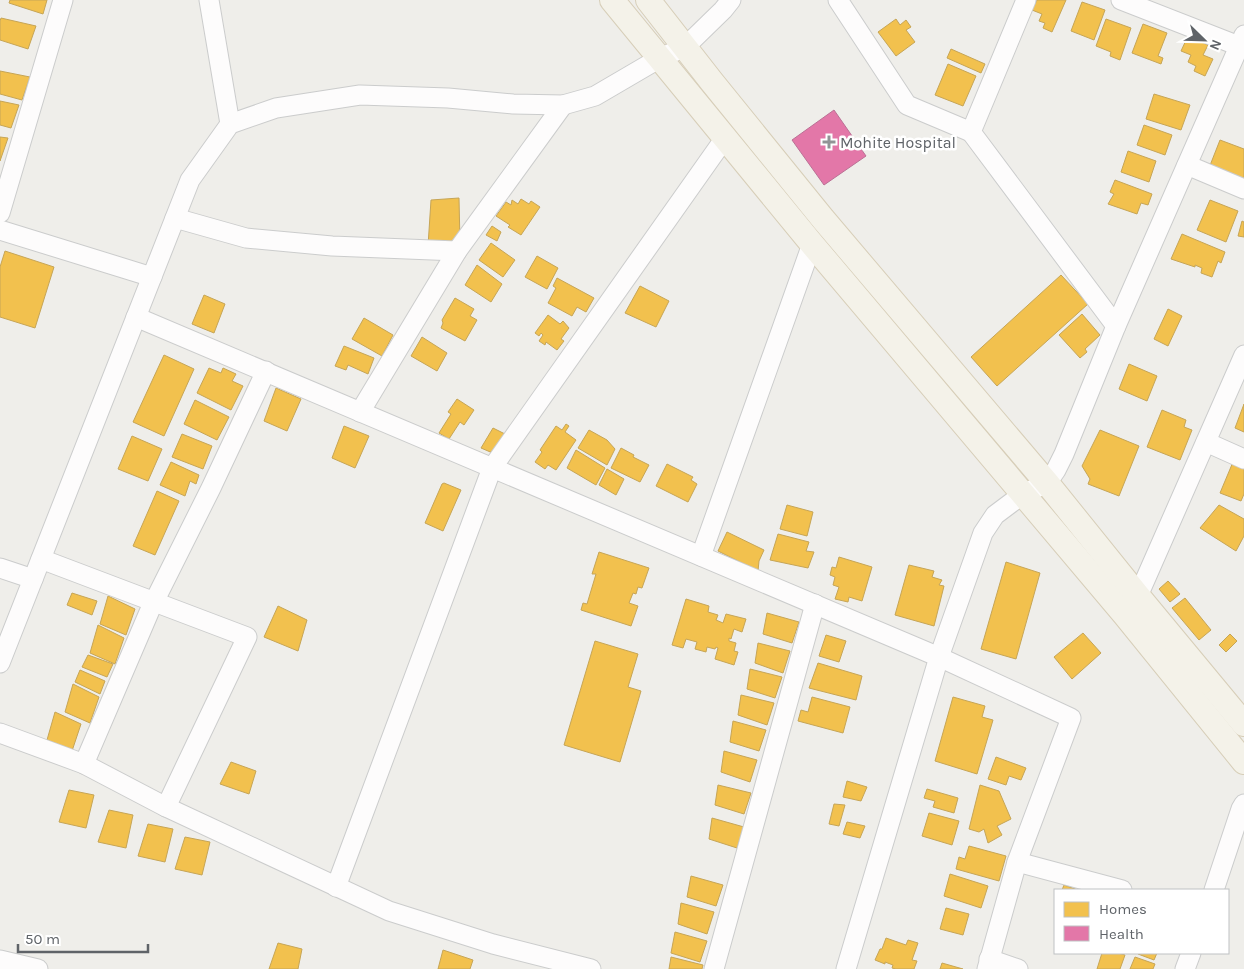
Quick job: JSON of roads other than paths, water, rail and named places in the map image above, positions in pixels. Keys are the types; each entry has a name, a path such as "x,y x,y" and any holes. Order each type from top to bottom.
{"main road":[{"path":"612,0 812,244 1125,615 1244,762"},
{"path":"648,0 823,219 1047,483 1244,724"}],"street":[{"path":"0,213 63,0"},
{"path":"209,0 230,124"},
{"path":"0,663 190,180 230,124 276,108 360,95 562,105 595,96 660,58 685,47 731,0"},
{"path":"838,0 907,105 972,132 1116,326"},
{"path":"972,132 1026,0"},
{"path":"846,969 939,657 983,533 995,514 1023,494 1047,483 1056,470 1116,326 1241,41 1121,0"},
{"path":"360,412 458,251 562,105"},
{"path":"336,887 492,468 725,138"},
{"path":"1186,165 1244,189"},
{"path":"175,218 246,238 332,246 458,251"},
{"path":"0,230 152,277"},
{"path":"701,556 812,244"},
{"path":"136,317 939,657 1071,718 1017,862 988,964 1018,969"},
{"path":"1138,596 1244,355"},
{"path":"84,764 154,602 266,372"},
{"path":"1206,442 1244,459"},
{"path":"41,559 247,637 166,807"},
{"path":"0,568 33,579"},
{"path":"714,969 815,604"},
{"path":"0,732 84,764 166,807 389,911 493,944 591,969"},
{"path":"1214,889 1244,804"},
{"path":"1017,862 1118,889"},
{"path":"1185,969 1191,954"},
{"path":"0,960 38,969"}],"place":[{"name":"Mohite Hospital","path":"829,142"}]}
